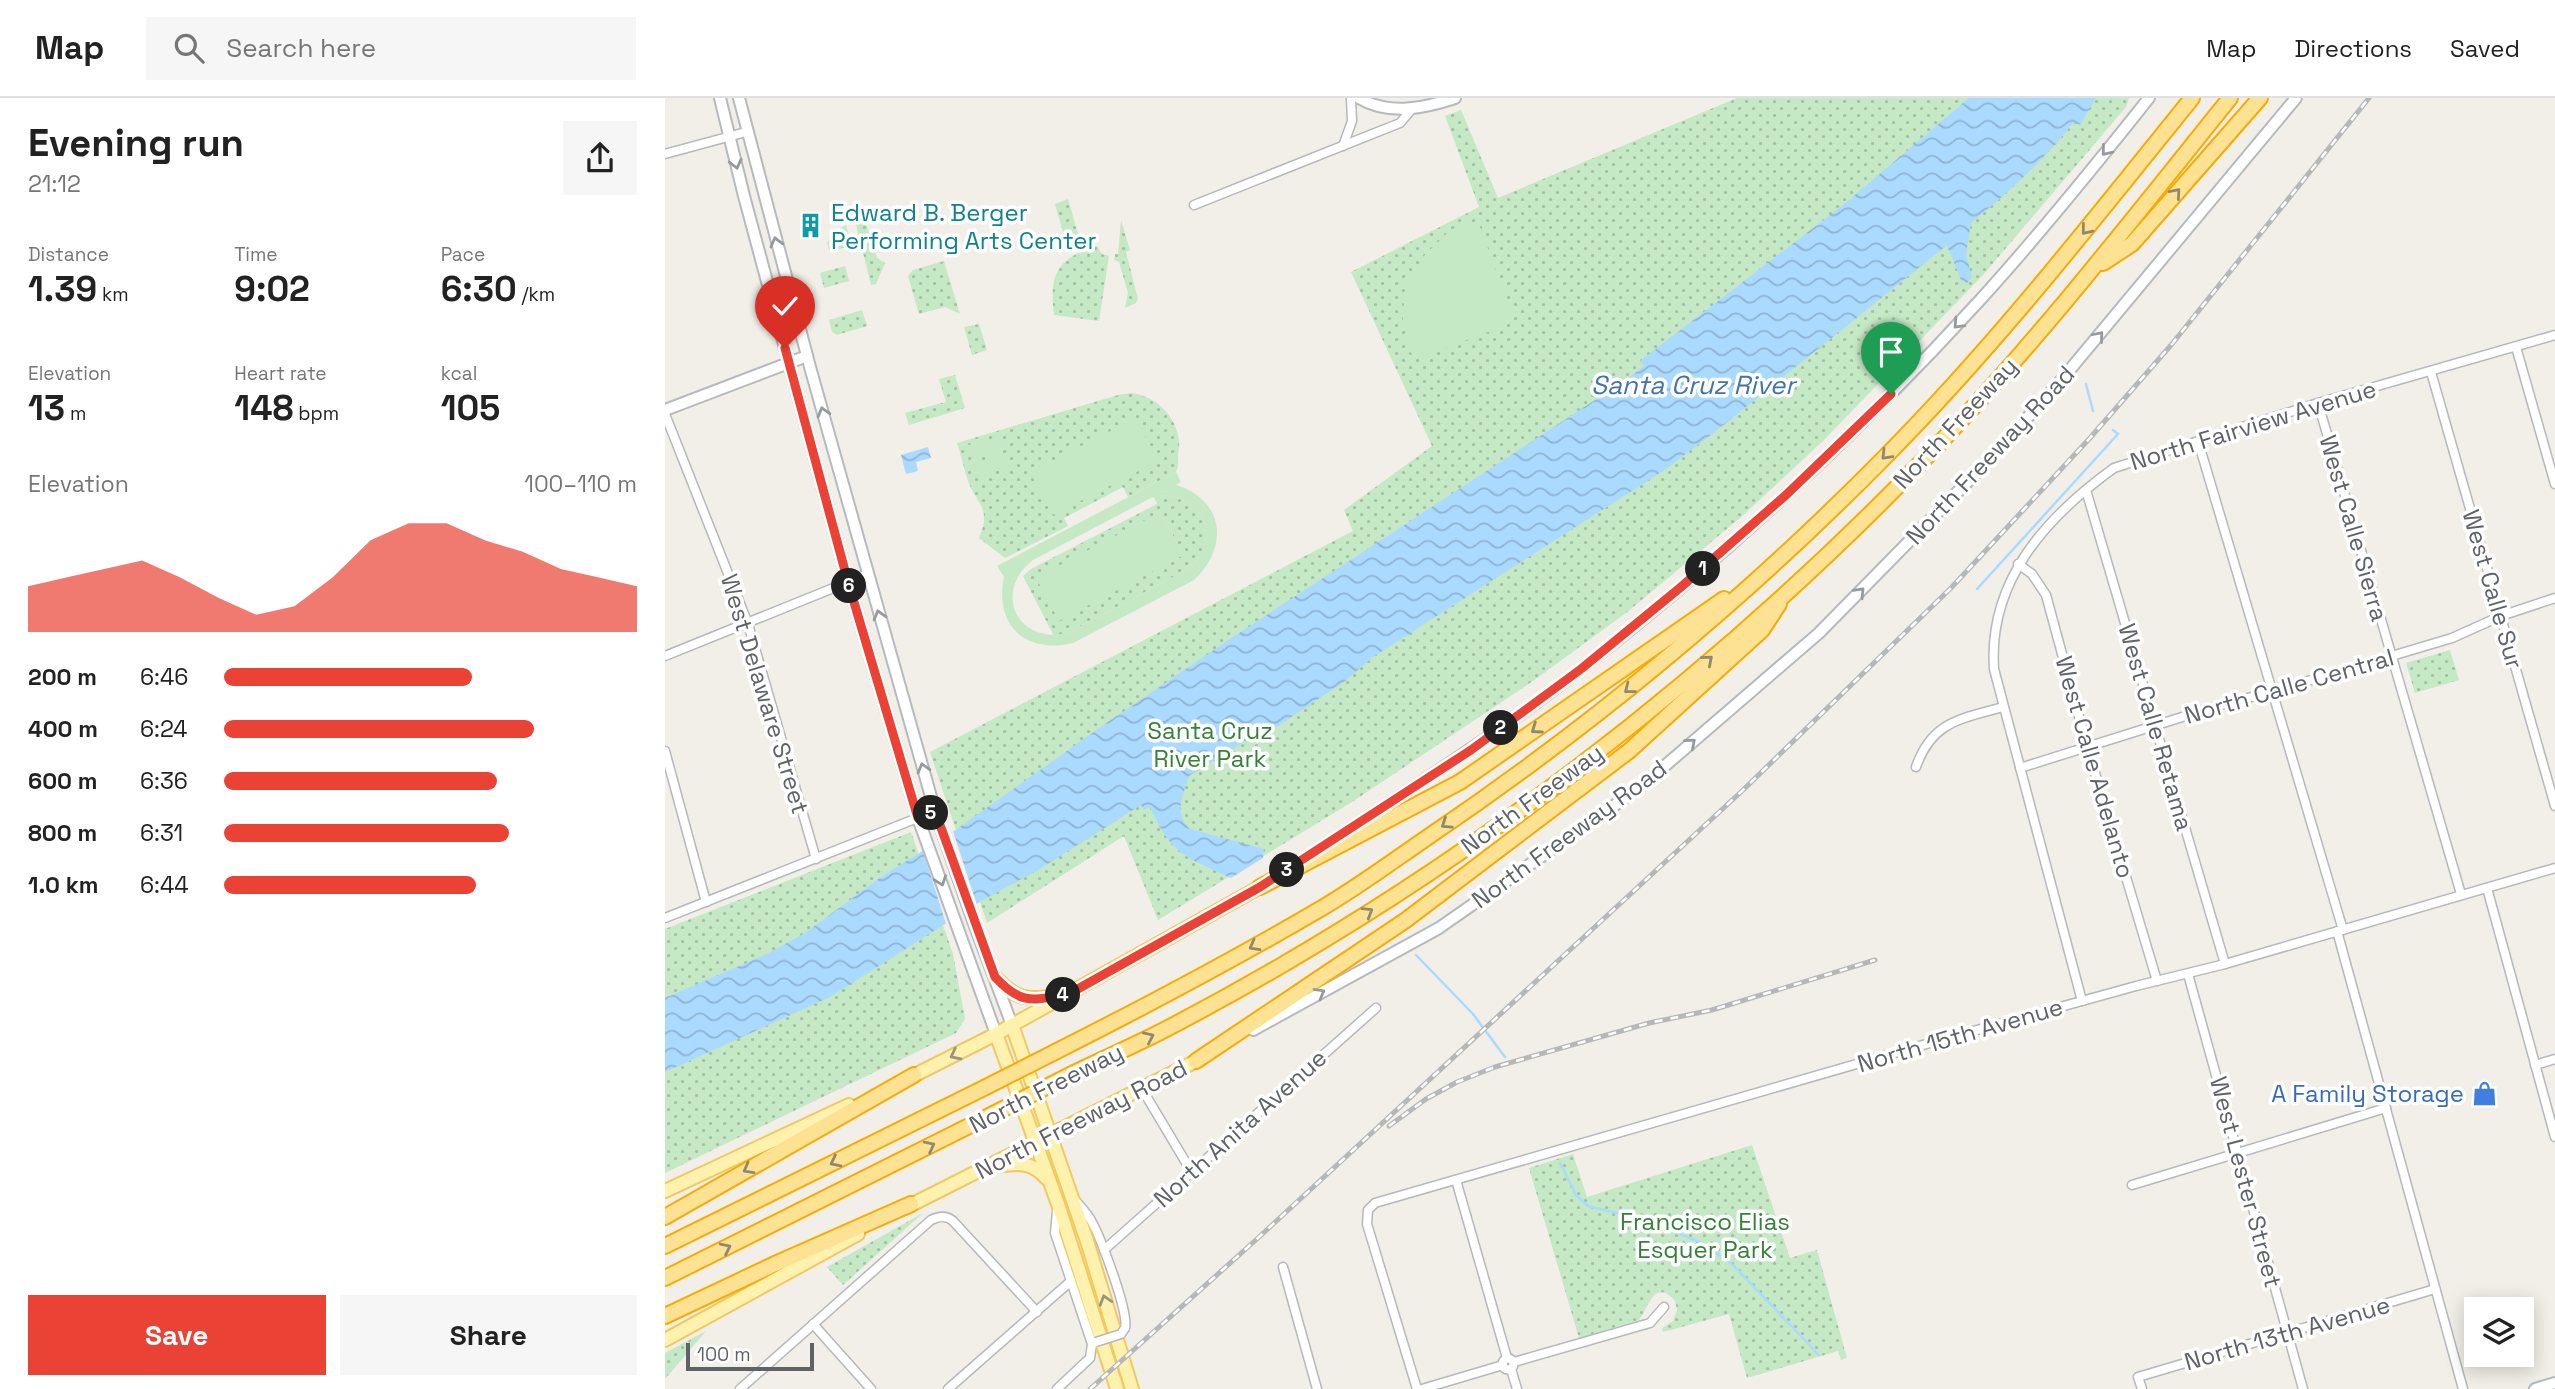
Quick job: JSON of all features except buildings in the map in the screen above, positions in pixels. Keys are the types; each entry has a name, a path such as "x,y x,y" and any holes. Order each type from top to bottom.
{"highway":[{"name":"North Freeway","path":"665,1246 1160,999 1324,907 1480,802 1641,679 1774,565 1883,459 1981,355 2190,98"},
{"name":"North Freeway","path":"665,1278 1170,1027 1339,931 1437,869 1574,769 1658,704 1788,590 1934,449 2090,272 2230,98"},
{"path":"2090,272 2132,244 2260,98"},
{"path":"1260,887 1460,782 1774,565"},
{"path":"1196,1061 1406,920 1629,751 1762,631 1788,590"},
{"path":"665,1217 914,1075"},
{"path":"665,1316 775,1264 911,1205"}],"main road":[{"path":"720,98 848,582 918,818 1058,1204 1117,1389"},
{"path":"739,98 807,355 935,811 1073,1198 1132,1389"},
{"path":"1359,98 1386,108 1412,109 1455,98"},
{"path":"665,1191 996,1034 1260,887 1471,750 1581,669 1735,541 1891,394 1982,298 2149,98"},
{"name":"North Freeway Road","path":"665,1340 911,1205 1196,1061 1439,928 1638,789 1819,633 1989,460 2058,384 2296,98"},
{"path":"665,412 807,355"},
{"path":"995,977 1018,997 1037,1000 1067,995"},
{"path":"984,1169 1017,1163 1030,1165 1049,1181"},
{"path":"2535,1389 2555,1383"}],"street":[{"path":"1343,146 1352,121 1351,98"},
{"path":"1194,205 1400,123 1412,109"},
{"path":"665,154 746,132"},
{"name":"North Fairview Avenue","path":"2082,1000 1994,669 1993,640 1996,622 2008,582 2018,564 2056,519 2114,468 2318,403 2555,335"},
{"path":"2516,347 2555,484"},
{"name":"West Calle Sur","path":"2431,372 2555,806"},
{"name":"West Calle Sierra","path":"2318,403 2461,894"},
{"name":"West Delaware Street","path":"665,412 748,624 816,859"},
{"path":"2198,441 2274,691 2463,1389"},
{"name":"West Calle Retama","path":"2086,490 2225,964"},
{"name":"West Calle Adelanto","path":"2018,564 2032,574 2046,596 2157,981"},
{"path":"665,656 868,573"},
{"name":"North Calle Central","path":"2020,768 2214,706 2452,638 2501,616 2555,598"},
{"path":"1916,767 1921,752 1941,729 1962,718 2003,707"},
{"path":"665,751 706,902"},
{"path":"665,918 935,811"},
{"name":"North 15th Avenue","path":"1419,1389 1367,1224 1368,1210 1375,1203 2082,1000 2225,964 2555,868"},
{"path":"2487,888 2555,1138"},
{"name":"West Lester Street","path":"2188,974 2303,1389"},
{"name":"North Anita Avenue","path":"1104,1250 1376,1008"},
{"path":"2535,1065 2555,1059"},
{"path":"1142,1089 1191,1171"},
{"path":"2132,1185 2386,1108"},
{"path":"1456,1180 1517,1389"},
{"path":"1073,1198 1092,1220 1126,1315 1125,1328 1121,1334 1094,1343"},
{"path":"1057,1389 1090,1358 1094,1343 1055,1233 1058,1204"},
{"path":"740,1389 931,1220 946,1217 953,1221 1037,1312"},
{"path":"1283,1267 1317,1389"},
{"path":"948,1389 1071,1281"},
{"name":"North 13th Avenue","path":"2142,1389 2138,1377 2435,1290"},
{"path":"1419,1389 1650,1324 1664,1307"},
{"path":"813,1324 871,1389"}],"green space":[{"name":"Santa Cruz River Park","path":"1737,98 2129,98 2126,107 1983,275 1823,441 1740,518 1626,613 1533,681 1352,802 1158,920 1124,836 987,923 930,752 1353,531 1344,510 1432,446 1351,272 1479,207 1445,116 1461,110 1498,198"},
{"path":"1068,199 1079,237 1065,239 1055,204"},
{"path":"1121,220 1130,250 1126,252 1138,299 1136,303 1125,308 1128,293 1119,262 1114,260 1115,254 1118,254"},
{"path":"861,221 867,226 877,258 885,263 876,284 871,285 856,224"},
{"path":"1478,221 1512,314 1507,325 1413,360 1403,320 1405,286 1424,256 1446,234"},
{"path":"846,225 851,245 830,252 827,243 833,232"},
{"path":"1097,246 1102,254 1109,256 1099,321 1054,315 1053,289 1059,270 1064,262 1073,256"},
{"path":"944,261 960,314 945,307 919,314 908,276 913,270"},
{"path":"845,266 849,281 824,288 820,273"},
{"path":"862,310 867,326 837,335 832,332 829,320"},
{"path":"979,324 987,350 972,355 964,327"},
{"path":"955,375 965,408 909,425 905,413 946,402 939,379"},
{"path":"1131,393 1156,403 1174,423 1179,442 1176,472 1128,497 1123,487 1064,518 1068,526 1005,558 979,538 984,513 968,481 957,443"},
{"path":"1136,418 1158,461 1053,515 1030,472"},
{"path":"998,437 1002,450 972,458 968,445"},
{"path":"1003,455 1007,468 977,476 973,463"},
{"path":"1176,472 1181,482 1176,485 1192,492 1204,502 1217,526 1213,554 1194,580 1073,643 1041,644 1028,640 1017,632 1004,610 1004,577 997,566","holes":["1164,495 1178,498 1199,512 1206,533 1205,545 1190,568 1068,633 1050,635 1035,631 1024,624 1016,613 1014,587 1021,573 1033,560 1151,498"]},
{"path":"1164,495 1178,498 1199,512 1206,533 1205,545 1199,556 1190,568 1068,633 1054,636 1023,576 1031,569 1157,504 1154,497","holes":["1161,512 1183,555 1059,620 1037,578"]},
{"path":"1161,512 1183,555 1059,621 1036,578"},
{"path":"2450,650 2459,680 2415,693 2406,663"},
{"path":"911,832 953,954 965,1019 956,1033 665,1173 665,929"},
{"name":"Francisco Elias Esquer Park","path":"1752,1145 1790,1258 1817,1250 1847,1358 1841,1360 1838,1351 1747,1378 1729,1314 1663,1332 1662,1328 1673,1321 1677,1310 1675,1301 1662,1292 1652,1297 1639,1320 1579,1338 1529,1168 1573,1154 1587,1197"},
{"path":"923,1213 843,1285 827,1267"},
{"path":"706,1331 665,1379 665,1353"}],"water":[{"name":"Santa Cruz River","path":"1969,98 2096,98 2080,125 2074,122 2025,175 1971,223 1966,254 1972,278 1967,283 1961,280 1947,245 1666,469 1373,657 1344,682 1257,740 1253,736 1189,776 1181,810 1190,829 1264,849 1263,858 1231,878 1181,853 1165,836 1150,807 1144,810 1141,805 1038,870 983,900 830,997 665,1072 665,998 769,953 805,933 881,877 954,831 1224,643 1627,379 1644,366 1640,361 1843,205"},
{"path":"928,447 931,458 916,462 918,471 906,474 901,455"}],"pier":[{"path":"952,828 978,908 947,927 922,848"}],"waterway":[{"path":"2086,384 2093,411"},
{"path":"1977,589 2118,434 2113,430"},
{"path":"1416,955 1473,1014 1505,1057"},
{"path":"1560,1163 1576,1195 1588,1206 1642,1219 1702,1243 1733,1265 1819,1355"}],"railway":[{"path":"1090,1389 1258,1238 1742,791 1951,588 2090,438 2172,344 2369,98"},
{"path":"1389,1126 1426,1099 1457,1082 1495,1067 1649,1023 1712,1010 1875,960"}],"place":[{"name":"Edward B. Berger Performing Arts Center","path":"811,226"},
{"name":"A Family Storage","path":"2484,1093"}],"route":[{"path":"785,348 848,582 918,818 935,811 995,977 1015,996 1037,1000 1067,995 1260,887 1471,750 1581,669 1681,587 1787,494 1891,394"}]}
